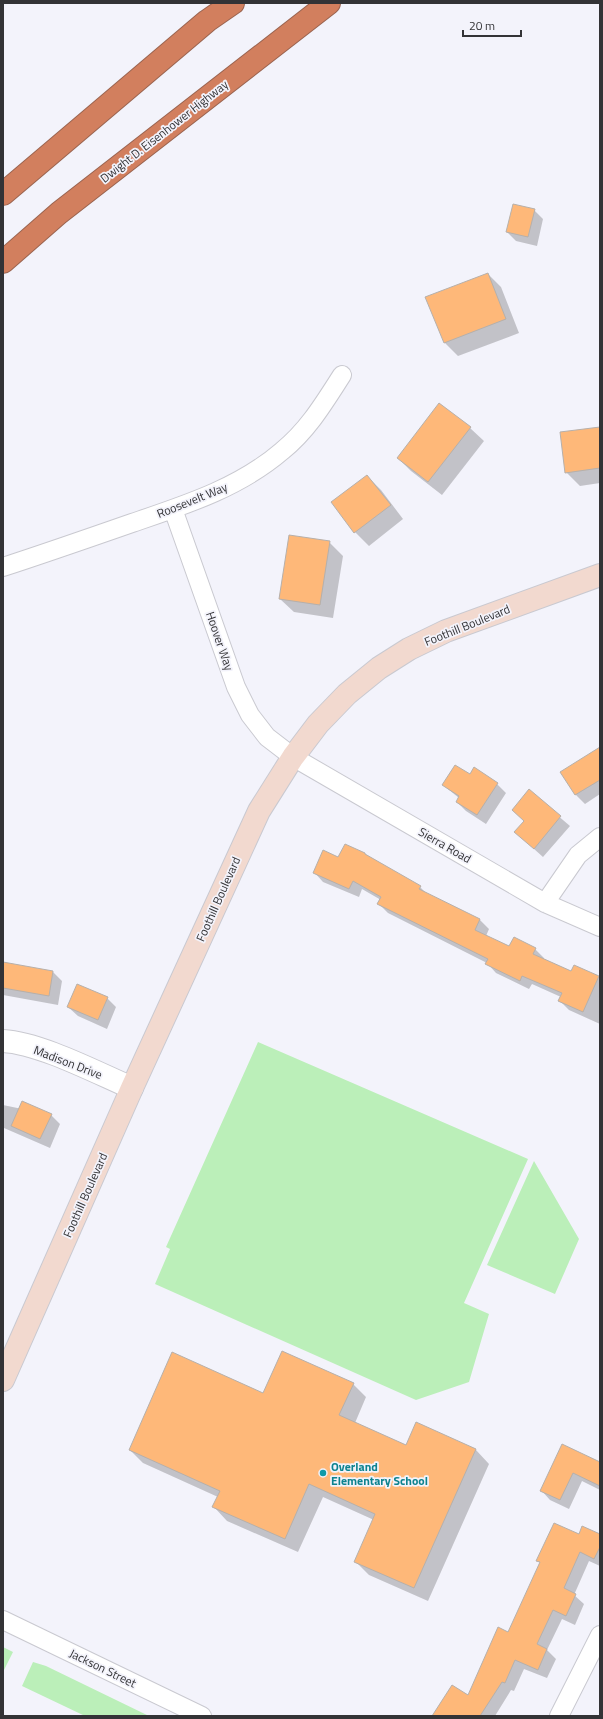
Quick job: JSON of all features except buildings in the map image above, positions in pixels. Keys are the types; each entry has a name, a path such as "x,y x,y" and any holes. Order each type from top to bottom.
{"highway":[{"path":"3,194 208,21 233,3"},
{"name":"Dwight D. Eisenhower Highway","path":"3,262 59,212 329,3"}],"main road":[{"name":"Foothill Boulevard","path":"3,1380 132,1088 259,811 293,757 318,724 347,694 379,668 409,649 446,631 600,575"}],"street":[{"name":"Roosevelt Way","path":"3,568 173,509 222,490 253,473 282,452 316,416 342,375"},
{"name":"Hoover Way","path":"173,509 236,687 250,715 267,737 293,757"},
{"name":"Sierra Road","path":"293,757 545,904 600,927"},
{"path":"545,904 578,855 600,837"},
{"name":"Madison Drive","path":"3,1041 15,1042 58,1057 132,1088"},
{"name":"Jackson Street","path":"3,1620 202,1716"},
{"path":"559,1716 600,1635"}],"green space":[{"path":"258,1042 528,1159 464,1303 489,1314 469,1382 416,1400 155,1284 170,1249 166,1247"},
{"path":"534,1161 579,1239 555,1294 487,1265"},
{"path":"3,1647 13,1652 3,1672"},
{"path":"33,1662 46,1666 149,1716 85,1716 22,1686"}],"place":[{"name":"Overland Elementary School","path":"323,1473"}]}
